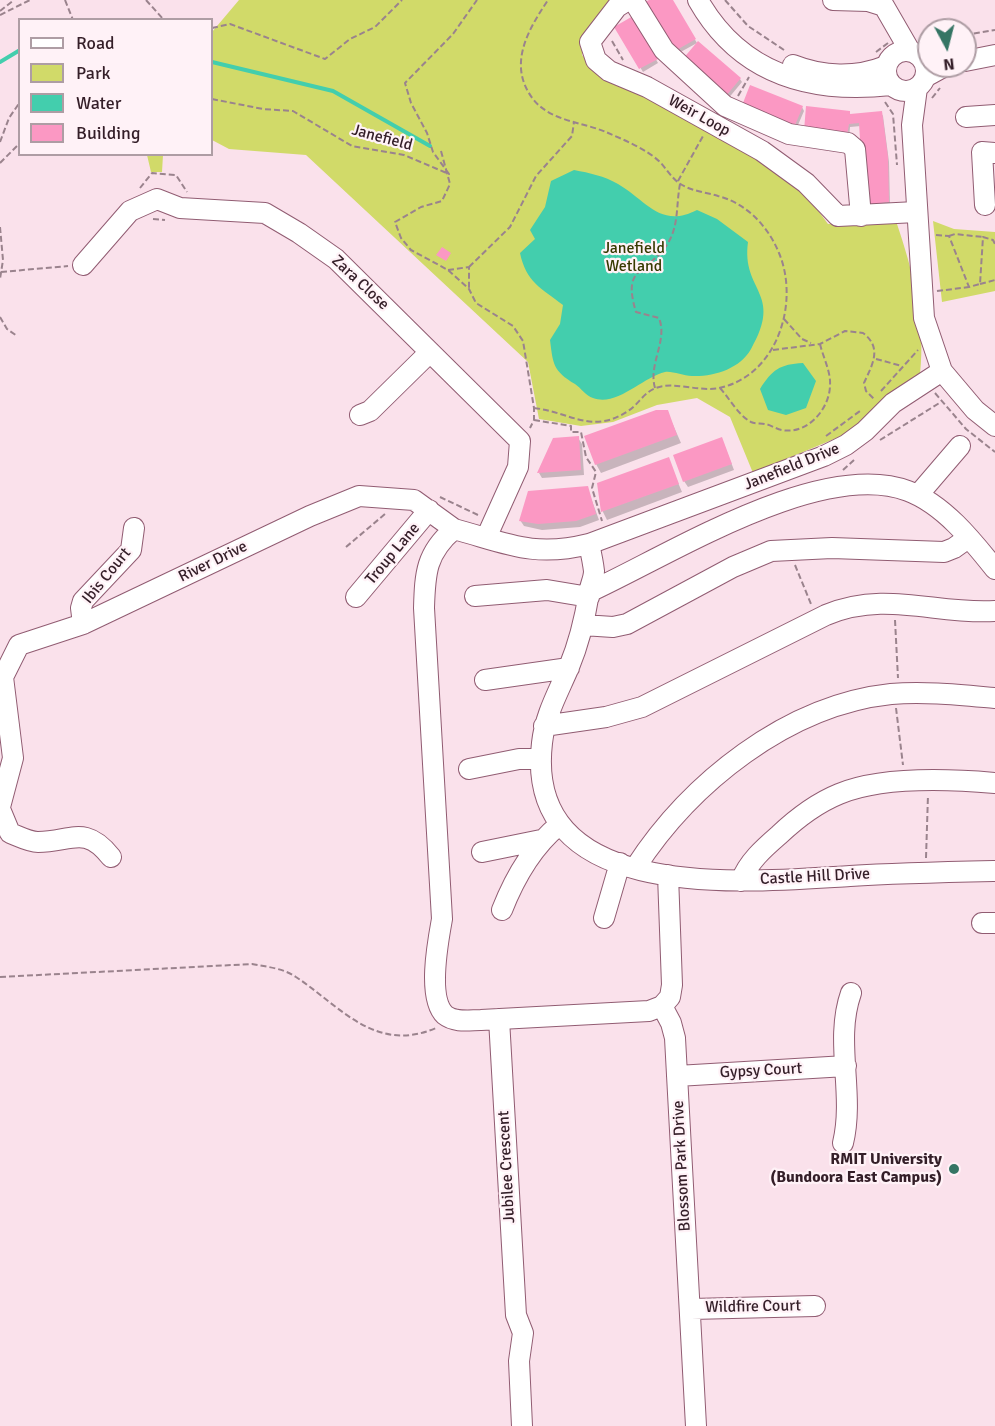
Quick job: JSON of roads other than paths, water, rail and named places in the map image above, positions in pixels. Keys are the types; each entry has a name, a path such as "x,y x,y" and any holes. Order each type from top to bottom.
{"street":[{"name":"Weir Loop","path":"861,216 855,149 848,143 789,134 725,106 664,50 631,0 617,7 590,42 596,60 609,71 647,87 762,151 806,183 838,216 861,216 916,212"},
{"path":"698,0 711,20 735,46 758,62 788,77 839,88 915,73"},
{"path":"713,0 729,22 755,45 798,67 829,74 915,73"},
{"path":"833,0 874,2 884,6 891,15 915,73 912,125 924,318 942,371 956,390 995,426"},
{"path":"977,47 995,44"},
{"path":"977,59 995,55"},
{"path":"966,117 995,114"},
{"path":"985,205 982,152 995,153"},
{"name":"Zara Close","path":"83,265 130,211 157,199 180,208 271,215 336,259 520,441 518,467 485,520"},
{"path":"360,415 370,411 430,352"},
{"name":"Janefield Drive","path":"440,513 485,520 530,551 582,546 824,456 855,438 893,403 942,371"},
{"path":"918,495 960,446"},
{"path":"475,596 547,590 589,594 699,537 808,493 839,486 869,485 897,488 918,495 941,512 993,562"},
{"name":"River Drive","path":"2,678 19,645 83,624 310,516 359,496 414,500 440,513"},
{"path":"440,513 441,540 431,554 425,580 424,608 442,919 436,959 436,982 438,1000 444,1014 455,1020 490,1020 649,1011 662,1006 671,992 668,875"},
{"name":"Troup Lane","path":"356,597 440,513"},
{"name":"Ibis Court","path":"83,624 81,608 83,601 131,550 134,528"},
{"path":"583,625 613,627 627,624 733,567 771,551 791,548 944,552 968,538"},
{"path":"502,910 514,882 541,840 559,825 545,792 541,759 544,726 552,701 569,668 583,625 589,594 582,580 582,546"},
{"path":"544,726 606,717 642,707 818,619 846,608 894,603 995,611"},
{"path":"485,680 569,668"},
{"path":"2,678 13,758 0,808 10,833 35,842 83,835 104,848 111,857"},
{"path":"604,918 627,866 690,803 754,745 783,728 830,709 895,694 995,698"},
{"path":"469,769 519,759 541,759"},
{"path":"741,881 748,867 771,841 821,803 853,790 916,782 995,783"},
{"name":"Castle Hill Drive","path":"559,825 580,844 627,866 668,875 741,881 995,871"},
{"path":"482,852 541,840"},
{"path":"843,1143 848,1118 845,1015 851,993"},
{"name":"Blossom Park Drive","path":"662,1006 674,1031 698,1422"},
{"name":"Jubilee Crescent","path":"490,1020 516,1315 511,1334 519,1360 522,1426"},
{"name":"Gypsy Court","path":"677,1076 846,1066"},
{"name":"Wildfire Court","path":"691,1309 815,1306"}],"water":[{"path":"574,170 613,181 663,214 684,215 697,210 717,219 748,242 747,259 763,303 763,315 760,330 751,349 740,362 733,367 709,375 689,376 665,372 621,395 602,400 588,396 558,371 553,361 550,340 560,324 563,305 530,278 520,253 535,239 530,230 545,207 551,181"},
{"path":"803,363 816,381 806,408 786,415 768,410 760,389 764,382 777,369"}],"waterway":[{"path":"0,62 18,51"},
{"path":"213,62 333,91 430,146"}],"place":[{"name":"RMIT University (Bundoora East Campus)","path":"954,1169"}],"park label":[{"name":"Janefield Wetland","path":"634,258"}]}
